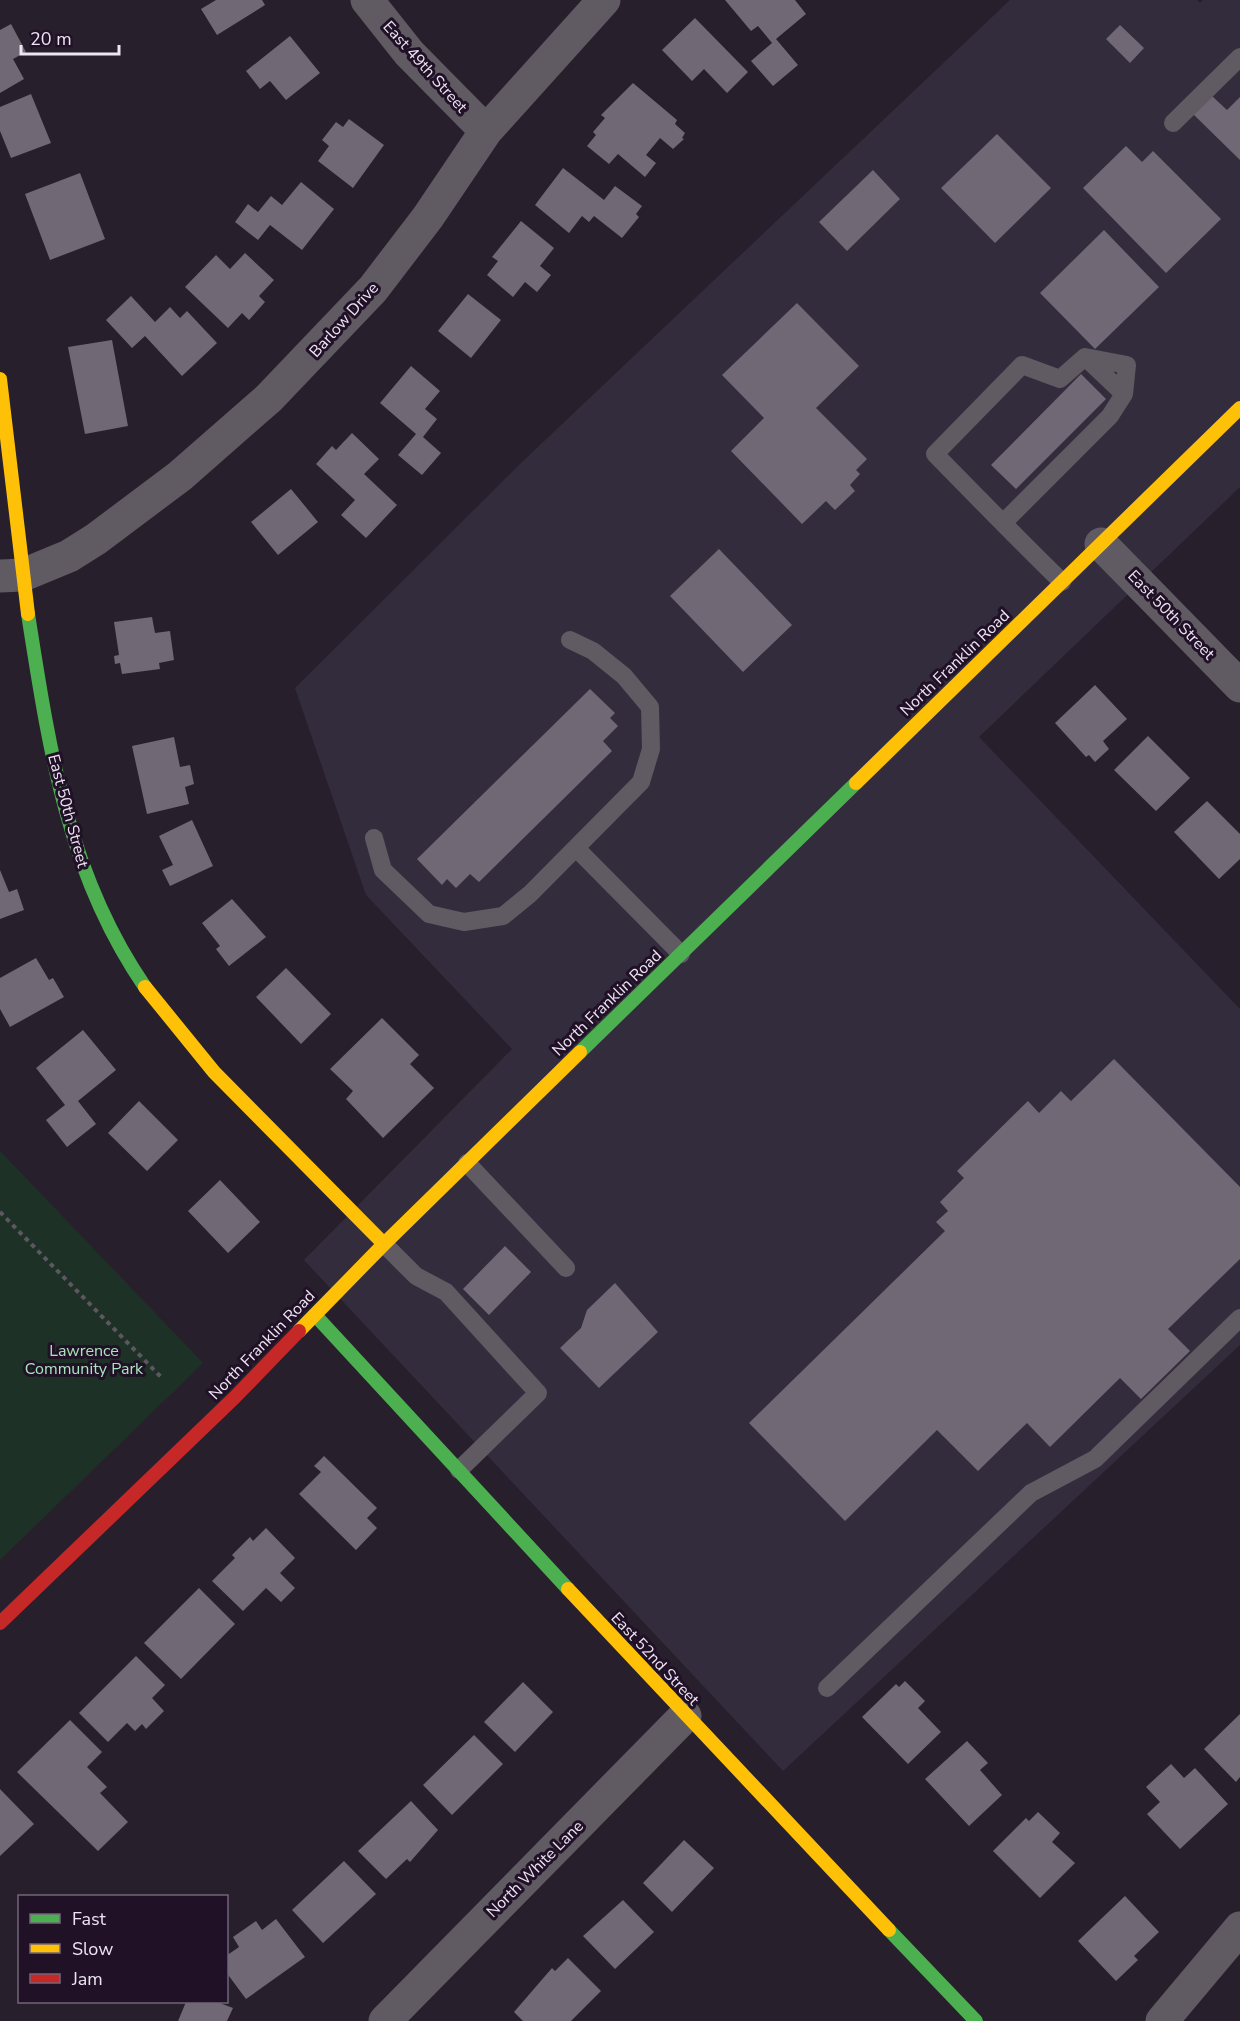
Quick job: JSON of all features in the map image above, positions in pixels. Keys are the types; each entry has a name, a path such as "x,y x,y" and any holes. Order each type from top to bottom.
{"street":[{"name":"East 49th Street","path":"367,0 409,53 486,131"},
{"name":"Barlow Drive","path":"12,575 69,556 120,522 189,469 269,398 372,289 428,217 486,131 604,0"},
{"name":"East 50th Street","path":"0,379 14,466 12,575 74,847 111,932 126,958 184,1040 384,1244"},
{"name":"North Franklin Road","path":"0,1623 226,1406 466,1163 1240,408"},
{"name":"East 50th Street","path":"1101,544 1240,686"},
{"name":"East 52nd Street","path":"315,1315 685,1716 976,2021"},
{"name":"North White Lane","path":"385,2021 685,1716"},
{"path":"1162,2021 1240,1928"}],"lane":[{"path":"1173,123 1240,57"},
{"path":"1003,524 1110,416 1124,393 1084,357 1060,380 1022,365 935,454 1003,524 1062,582"},
{"path":"374,838 383,870 429,914 464,922 503,916 530,894 576,848 641,782 651,749 650,708 624,676 593,651 570,640"},
{"path":"576,848 681,954"},
{"path":"466,1163 566,1268"},
{"path":"384,1244 416,1276 446,1292 538,1393 459,1470"},
{"path":"827,1688 1031,1493 1095,1459 1240,1317"}],"path":[{"path":"0,1212 162,1378"}],"shaded area":[{"path":"1010,0 1197,0 1200,3 1203,0 1240,0 1240,487 979,737 1240,1009 1240,1345 783,1771 304,1260 512,1049 366,895 295,688 522,462"}],"green space":[{"name":"Lawrence Community Park","path":"0,1151 203,1363 0,1560"}],"building":[{"path":"216,0 262,0 265,5 217,35 201,9"},
{"path":"725,0 795,0 806,14 776,39 798,65 773,86 751,61 772,43 758,26 751,31"},
{"path":"695,18 748,72 727,93 704,69 692,81 662,50"},
{"path":"11,24 26,52 13,59 24,79 0,93 0,30"},
{"path":"1120,25 1144,48 1130,63 1106,39"},
{"path":"290,36 320,73 286,100 270,81 260,89 246,71"},
{"path":"633,83 677,120 675,124 685,133 682,138 684,139 673,149 660,138 646,155 656,163 645,177 618,154 609,164 587,146 596,135 593,132 605,118 601,115"},
{"path":"31,94 51,143 11,158 0,131 0,107"},
{"path":"1212,96 1227,110 1240,97 1240,160 1193,114"},
{"path":"349,119 384,145 353,188 318,161 329,146 322,140 336,122 343,127"},
{"path":"997,134 1051,188 995,243 941,188"},
{"path":"1126,146 1142,162 1153,151 1221,219 1166,273 1083,188"},
{"path":"563,168 604,200 615,186 642,206 636,214 639,217 622,238 594,216 589,222 582,216 569,233 535,205"},
{"path":"873,170 900,199 847,251 819,222"},
{"path":"80,173 105,239 50,260 25,194"},
{"path":"301,182 334,209 302,250 270,225 258,240 235,222 248,204 258,212 271,196 282,205"},
{"path":"521,221 554,248 540,266 551,275 537,292 525,282 513,297 487,275 498,261 492,257"},
{"path":"1104,230 1159,287 1095,349 1040,293"},
{"path":"245,253 274,280 259,296 265,302 249,320 242,313 228,328 185,287 216,255 230,269"},
{"path":"468,294 501,320 471,358 438,331"},
{"path":"131,296 155,322 170,307 180,318 187,311 217,343 182,376 145,336 132,348 106,320"},
{"path":"797,303 859,366 816,408 867,459 856,470 860,474 850,485 855,491 835,510 826,501 802,524 731,451 764,418 722,375"},
{"path":"112,340 128,426 85,434 68,347"},
{"path":"411,366 440,391 425,409 437,419 423,437 441,453 422,475 398,455 416,434 380,403"},
{"path":"1081,374 1106,399 1016,489 991,465"},
{"path":"352,433 379,459 364,474 397,505 366,538 341,515 355,500 316,464 332,446 336,450"},
{"path":"291,489 318,522 278,555 251,522"},
{"path":"719,549 792,625 743,672 670,596"},
{"path":"152,617 155,633 170,631 174,660 159,663 160,669 122,674 120,663 115,664 114,656 119,655 114,622"},
{"path":"1095,685 1127,719 1103,741 1109,749 1095,762 1089,755 1086,757 1055,723"},
{"path":"590,689 615,713 610,718 618,726 603,741 612,751 479,882 470,874 456,888 447,879 442,885 417,859"},
{"path":"1148,736 1190,778 1156,811 1114,770"},
{"path":"174,737 180,767 190,765 194,784 185,787 189,804 147,814 132,746"},
{"path":"1207,801 1240,834 1240,859 1219,879 1174,832"},
{"path":"192,820 213,866 170,886 162,870 173,865 159,836"},
{"path":"0,870 9,892 17,889 24,910 0,919"},
{"path":"232,899 266,937 229,966 216,949 220,946 202,923"},
{"path":"36,958 49,980 53,978 64,997 10,1027 0,1009 0,978"},
{"path":"286,968 331,1014 301,1044 256,997"},
{"path":"382,1018 419,1055 410,1064 434,1088 383,1138 346,1099 353,1091 330,1069"},
{"path":"83,1030 116,1070 78,1101 96,1124 67,1147 46,1120 65,1105 36,1068"},
{"path":"1114,1059 1240,1187 1240,1259 1168,1329 1190,1351 1141,1399 1120,1378 1050,1447 1027,1423 978,1471 937,1430 845,1521 749,1423 945,1231 936,1222 948,1211 940,1202 964,1178 957,1171 1028,1101 1039,1113 1061,1091 1071,1101"},
{"path":"139,1101 178,1140 147,1171 108,1133"},
{"path":"220,1180 260,1222 228,1253 188,1211"},
{"path":"505,1246 531,1272 489,1315 463,1289"},
{"path":"615,1283 658,1332 599,1388 560,1348 581,1328 587,1310"},
{"path":"324,1456 377,1508 367,1518 377,1528 356,1550 299,1494 321,1472 314,1466"},
{"path":"266,1528 295,1558 280,1573 295,1588 281,1602 266,1588 243,1611 212,1581 235,1558 232,1555 250,1537 253,1541"},
{"path":"199,1588 235,1624 181,1679 144,1643"},
{"path":"136,1656 165,1685 152,1698 164,1711 146,1729 142,1724 135,1731 127,1723 108,1742 79,1713"},
{"path":"905,1681 925,1701 918,1708 941,1732 908,1764 862,1717 896,1684 899,1687"},
{"path":"523,1682 553,1712 515,1752 484,1722"},
{"path":"1240,1714 1240,1777 1236,1782 1204,1749"},
{"path":"70,1720 102,1752 87,1767 107,1787 100,1793 128,1822 98,1851 17,1772"},
{"path":"474,1735 503,1764 452,1815 423,1785"},
{"path":"967,1741 988,1763 980,1770 1002,1795 969,1826 925,1779"},
{"path":"1171,1764 1184,1778 1195,1768 1228,1804 1180,1849 1147,1814 1160,1802 1146,1787"},
{"path":"0,1789 34,1824 0,1856"},
{"path":"411,1801 438,1830 410,1862 407,1859 386,1879 358,1851"},
{"path":"1038,1812 1060,1833 1052,1842 1075,1863 1040,1898 993,1851 1026,1818 1029,1821"},
{"path":"684,1840 714,1868 672,1912 643,1883"},
{"path":"344,1861 376,1894 323,1943 292,1910"},
{"path":"1125,1896 1159,1932 1134,1956 1138,1960 1116,1981 1078,1941"},
{"path":"623,1900 654,1932 615,1969 583,1936"},
{"path":"276,1919 305,1957 246,1999 228,1975 228,1955 239,1947 233,1937 256,1921 262,1930"},
{"path":"568,1958 601,1991 571,2021 523,2021 514,2012 552,1968 555,1971"},
{"path":"186,2003 220,2003 233,2008 227,2021 178,2021"}],"traffic: fast":[{"path":"28,614 54,761 79,854 118,944 145,987"},
{"path":"580,1052 856,783"},
{"path":"315,1315 568,1589"},
{"path":"889,1930 976,2021"}],"traffic: slow":[{"path":"0,379 28,614"},
{"path":"856,783 1240,408"},
{"path":"145,987 214,1072 384,1244"},
{"path":"299,1331 384,1244 580,1052"},
{"path":"568,1589 889,1930"}],"traffic: jam":[{"path":"0,1623 234,1398 299,1331"}]}
